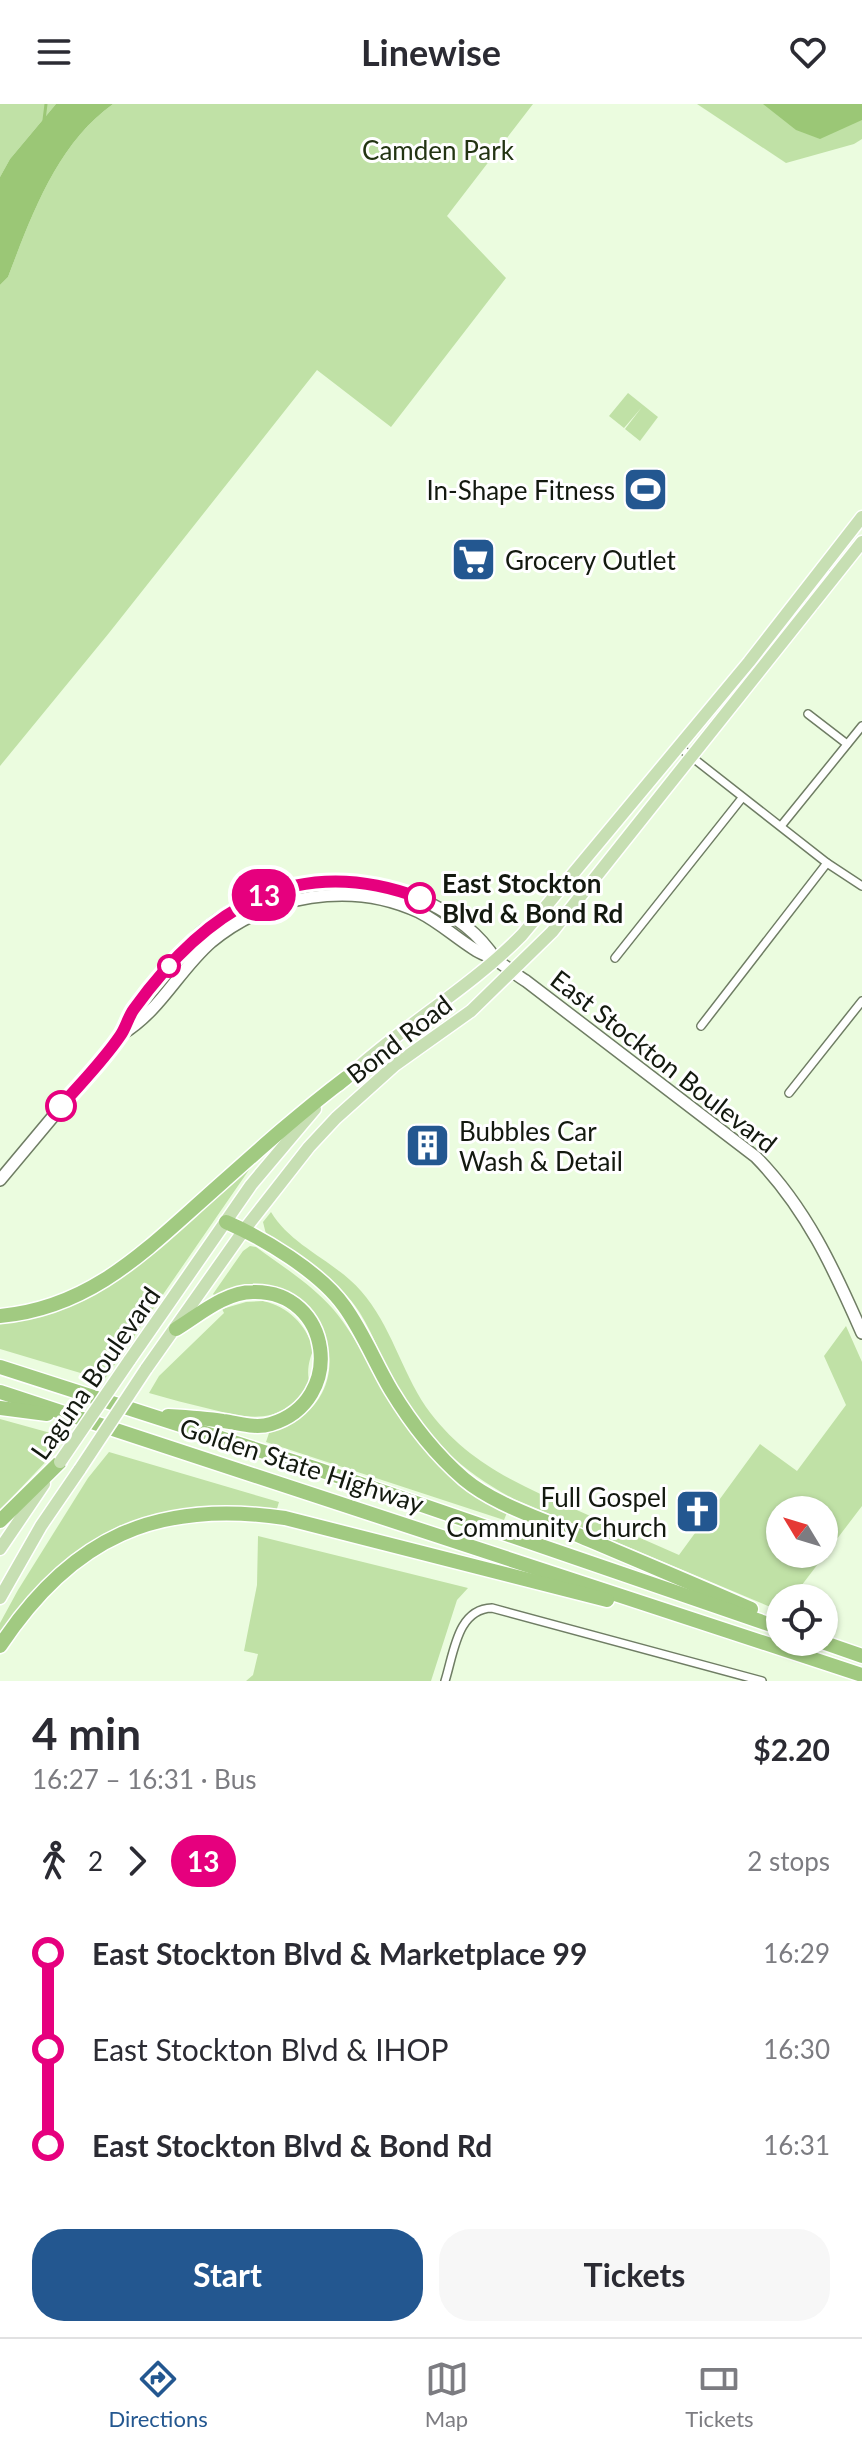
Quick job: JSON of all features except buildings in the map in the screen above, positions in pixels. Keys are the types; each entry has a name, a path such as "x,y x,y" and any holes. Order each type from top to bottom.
{"highway":[{"path":"0,1316 62,1302 116,1274 295,1118 346,1078"},
{"path":"226,1222 244,1230 314,1277 343,1304 412,1422 436,1452 480,1490 525,1513 766,1615"},
{"path":"136,1412 245,1426 267,1425 288,1418 306,1403 318,1384 322,1362 320,1340 310,1320 294,1304 273,1294 251,1291 229,1296 176,1329"},
{"name":"Golden State Highway","path":"0,1367 332,1474 766,1621"},
{"name":"Golden State Highway","path":"0,1392 862,1675"},
{"path":"0,1408 75,1417"},
{"path":"0,1521 60,1462"},
{"path":"0,1646 21,1614 53,1579 90,1550 126,1532 164,1519 204,1513 245,1512 285,1518 730,1632"},
{"path":"838,1648 862,1656"}],"main road":[{"name":"Bond Road","path":"226,1222 289,1138 346,1078 496,960 540,914 679,747 862,517"},
{"name":"Bond Road","path":"0,1598 41,1526 146,1369 286,1173 336,1118 395,1065 471,1011 552,932 862,542"},
{"name":"Laguna Boulevard","path":"0,1549 226,1222"}],"street":[{"path":"812,605 811,595 829,566 829,559"},
{"path":"808,714 847,744"},
{"path":"781,826 862,726"},
{"path":"679,747 827,863 862,886"},
{"path":"615,958 742,798"},
{"path":"701,1026 827,863"},
{"path":"282,903 284,897 290,894 340,888 350,881"},
{"name":"East Stockton Boulevard","path":"0,1180 122,1034 133,1010 185,949 206,928 234,909 283,889 350,881 404,892 437,907 484,940 496,960"},
{"name":"East Stockton Boulevard","path":"122,1034 144,1020 198,955 245,919 282,903 334,895 395,903 435,920 496,960 741,1144 772,1173 817,1236 862,1333"},
{"path":"789,1093 862,1001"},
{"path":"445,1681 466,1619 478,1610 492,1608 762,1681"}],"green space":[{"path":"0,104 56,104 10,159 0,177"},
{"name":"Camden Park","path":"113,104 533,104 447,216 506,278 391,427 317,370 0,766 0,285 8,277 37,205 61,160 93,120"},
{"path":"697,104 862,104 862,139 786,163"},
{"path":"628,393 658,417 640,441 625,429 642,407 624,428 609,416"},
{"path":"249,1165 251,1167 104,1380 0,1349 0,1320 83,1299 103,1289 147,1258"},
{"path":"271,1212 301,1244 361,1291 380,1318 426,1407 458,1443 476,1457 535,1492 679,1555 760,1444 797,1471 846,1405 824,1356 846,1326 862,1362 862,1506 838,1538 838,1496 766,1496 766,1568 815,1568 803,1584 766,1584 766,1605 514,1499 463,1466 422,1424 399,1390 360,1313 341,1289 266,1234 263,1222"},
{"path":"250,1246 256,1247 296,1276 333,1309 415,1438 451,1473 508,1510 504,1520 266,1442 269,1433 285,1427 312,1407 322,1393 328,1374 329,1355 317,1320 289,1294 272,1287 252,1286 217,1298 213,1294 243,1251"},
{"path":"263,1301 295,1318 314,1349 309,1366 310,1383 289,1406 278,1413 253,1417 149,1393 159,1376 224,1313 222,1309"},
{"path":"0,1419 65,1437 54,1453 0,1510"},
{"path":"109,1452 279,1502 276,1512 239,1507 86,1546 55,1569 26,1599 0,1635 0,1623 18,1590 88,1478"},
{"path":"258,1536 468,1588 457,1600 431,1681 246,1681 253,1675 258,1654 244,1651 257,1585"}],"shaded area":[{"path":"56,104 113,104 93,120 61,160 37,205 8,277 0,285 0,177 10,159"},
{"path":"763,104 862,104 862,120 820,139 796,130"}],"waterway":[{"path":"44,120 46,104"}],"bus line":[{"name":"13","path":"61,1106 122,1034 133,1010 173,962 206,928 234,909 283,889 331,881 365,882 420,898"}],"place":[{"name":"In-Shape Fitness","path":"646,490"},
{"name":"Grocery Outlet","path":"474,560"},
{"name":"East Stockton Blvd & Bond Rd","path":"420,898"},
{"name":"Bubbles Car Wash & Detail","path":"428,1146"},
{"name":"Full Gospel Community Church","path":"698,1512"}]}
